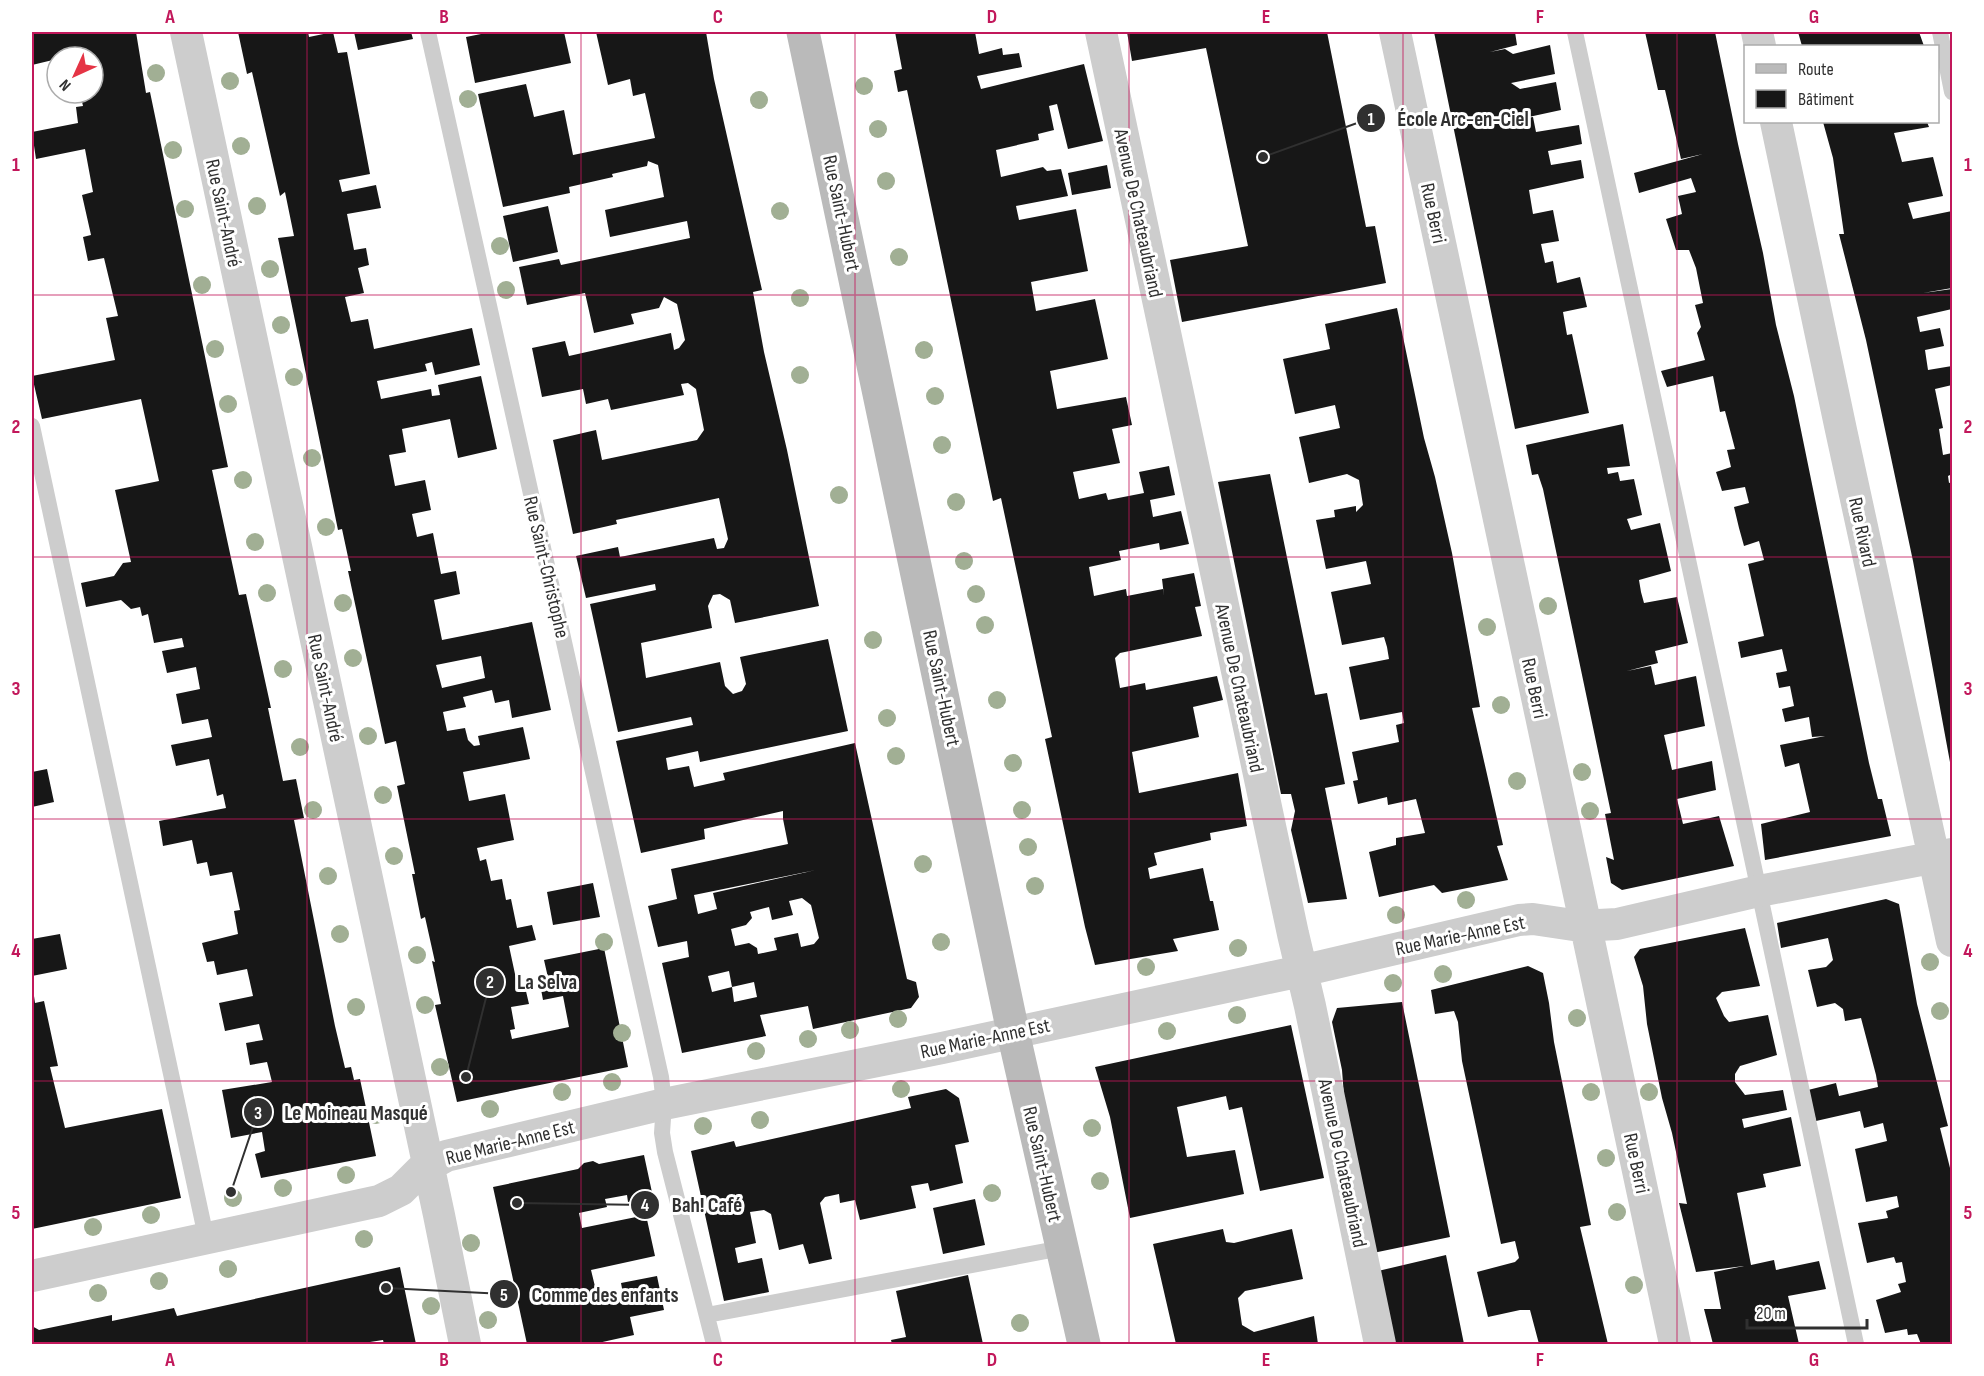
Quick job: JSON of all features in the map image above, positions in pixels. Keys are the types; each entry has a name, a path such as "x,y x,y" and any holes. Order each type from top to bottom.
{"street":[{"name":"Rue Saint-André","path":"186,32 429,1165 465,1344"},
{"name":"Rue Saint-Hubert","path":"803,32 1013,1032 1084,1344"},
{"name":"Avenue De Chateaubriand","path":"1101,32 1301,971 1311,1006 1380,1344"},
{"name":"Rue Berri","path":"1395,32 1675,1344"},
{"name":"Rue Rivard","path":"1776,123 1846,453 1944,856 1953,941"},
{"name":"Rue Marie-Anne Est","path":"32,1276 379,1201 401,1190 429,1165 456,1154 664,1104 1301,971 1519,920 1533,919 1586,927 1617,924 1759,891 1944,856"}],"lane":[{"name":"Rue Saint-Christophe","path":"430,32 661,1077 664,1104 663,1144 714,1344"},
{"path":"1575,32 1856,1344"},
{"path":"1940,32 1953,92"},
{"path":"32,426 206,1237"},
{"path":"707,1315 1062,1248"}],"building":[{"path":"32,32 136,32 146,93 150,92 228,467 212,470 239,595 246,594 271,708 268,708 283,781 296,779 304,818 294,820 335,1026 345,1068 351,1067 354,1080 360,1079 376,1156 261,1178 255,1154 265,1151 262,1132 231,1138 222,1090 272,1082 267,1062 250,1065 246,1043 263,1040 259,1024 225,1031 219,1003 253,996 247,969 217,975 214,961 207,962 202,943 238,934 234,911 240,910 232,872 210,876 207,862 197,864 192,840 163,846 159,821 226,808 223,794 217,796 209,759 176,766 171,745 212,737 208,719 182,724 176,694 200,689 196,667 167,673 162,651 184,647 182,638 154,643 148,614 142,616 140,607 131,609 121,600 86,607 81,583 114,576 123,563 131,562 115,490 159,481 141,399 42,419 32,376 115,360 106,318 118,316 104,258 88,261 83,237 91,235 82,195 93,192 85,149 36,159 32,132 78,123 76,107 105,105 105,45 45,45 45,62 32,65"},
{"path":"238,32 308,32 309,37 333,32 338,53 347,52 370,174 339,180 342,192 376,185 381,208 347,214 354,250 366,248 369,265 358,268 364,293 345,297 351,322 368,319 374,349 472,328 480,365 435,375 432,362 425,364 427,371 377,381 381,399 431,389 432,396 440,395 438,385 481,376 497,449 458,458 450,419 402,429 406,452 389,455 395,486 425,480 431,510 412,514 417,537 433,533 441,574 456,571 460,594 434,600 442,640 532,622 551,710 512,718 509,700 495,703 492,690 463,697 466,707 443,712 447,731 465,728 468,740 474,746 480,745 478,736 523,727 530,759 463,772 469,801 505,794 514,840 477,848 480,861 486,859 491,881 502,879 506,900 511,899 517,928 532,925 536,940 509,946 518,988 525,987 529,1004 511,1007 515,1029 510,1030 512,1039 569,1027 563,996 543,1000 540,984 549,982 544,960 604,948 628,1067 457,1102 435,1005 441,1004 432,961 435,962 425,917 421,919 412,874 415,874 397,786 405,784 396,741 385,744 348,571 351,571 342,529 338,530 278,238 294,236 285,192 280,196 252,72 247,74","holes":["481,656 485,678 442,688 436,665"]},
{"path":"354,32 411,32 413,39 358,50"},
{"path":"491,32 564,32 571,63 475,83 466,37"},
{"path":"596,32 706,32 714,79 762,290 753,292 819,606 735,623 730,600 720,594 713,595 708,606 712,628 641,643 646,678 720,662 725,686 733,694 742,691 746,684 740,657 828,639 848,731 700,762 698,751 666,758 668,770 689,766 694,787 725,780 723,773 855,743 907,979 916,982 919,997 911,1008 813,1029 808,1006 760,1015 766,1036 682,1053 662,963 689,957 687,941 658,947 648,906 677,899 671,869 788,844 783,811 704,829 705,839 641,853 616,741 693,725 691,717 618,732 590,604 656,590 655,584 586,598 576,556 618,547 620,557 714,538 717,549 724,548 728,539 719,498 616,520 617,524 573,534 553,440 596,430 602,460 697,440 704,430 696,389 688,383 681,384 684,395 611,410 608,399 586,404 583,389 542,397 532,348 565,341 569,356 671,333 674,350 679,348 685,340 677,304 664,297 659,308 631,314 634,324 594,333 585,293 527,305 519,267 559,259 561,265 690,238 687,221 610,237 605,210 664,197 658,165 648,161 647,166 569,187 570,193 503,207 478,94 526,84 534,117 564,110 573,155 655,138 645,93 633,96 630,79 608,85","holes":["816,870 713,893 717,909 698,914 694,895","802,898 811,905 819,938 814,944 801,947 798,933 774,938 777,950 758,954 757,948 749,943 735,946 731,929 746,925 752,918 750,912 769,907 772,920 793,915 789,901","729,971 732,987 712,992 708,976","754,982 757,997 734,1002 732,987"]},
{"path":"895,32 975,32 979,54 1002,48 1003,55 1019,53 1022,67 977,76 981,89 1084,64 1103,141 1068,149 1057,104 1049,106 1054,130 1038,134 1039,140 996,150 1001,177 1043,167 1047,171 1061,169 1068,196 1016,206 1019,220 1076,209 1088,271 1031,282 1036,311 1095,299 1108,359 1050,371 1057,409 1126,397 1132,425 1112,429 1120,463 1073,472 1079,499 1106,493 1108,500 1144,493 1139,472 1169,466 1175,495 1150,500 1153,517 1181,511 1189,544 1160,550 1159,543 1119,551 1121,560 1089,567 1094,596 1126,589 1127,596 1163,589 1164,596 1162,579 1194,573 1201,606 1195,607 1202,636 1120,653 1115,658 1120,688 1145,683 1146,690 1217,676 1223,700 1193,707 1199,737 1132,752 1139,793 1238,773 1247,826 1210,833 1211,840 1154,853 1157,865 1148,868 1150,879 1203,868 1219,930 1173,939 1178,951 1095,965 1045,739 1052,737 1001,498 993,501 907,90 898,92 894,71 902,69"},
{"path":"1127,32 1327,32 1366,227 1375,226 1386,283 1182,322 1170,260 1248,246 1206,48 1132,61"},
{"path":"1434,32 1515,32 1517,45 1490,52 1505,49 1513,54 1550,45 1555,74 1511,83 1520,89 1556,82 1561,110 1520,119 1533,117 1536,132 1579,125 1582,144 1548,151 1551,165 1581,160 1584,178 1529,190 1533,214 1553,210 1559,241 1541,244 1545,263 1553,261 1557,283 1580,277 1587,307 1563,312 1567,335 1572,334 1589,413 1515,429"},
{"path":"1645,32 1715,32 1763,253 1776,325 1794,396 1869,763 1878,799 1882,799 1891,836 1765,860 1761,824 1810,812 1799,763 1785,767 1780,745 1825,736 1812,737 1809,717 1785,722 1782,709 1794,706 1790,686 1779,688 1776,673 1787,671 1782,649 1741,658 1738,642 1764,636 1748,564 1764,560 1759,541 1744,546 1739,528 1734,507 1749,503 1745,487 1722,491 1716,472 1731,467 1727,450 1735,449 1725,411 1720,412 1713,376 1667,387 1661,371 1705,360 1697,333 1701,327 1695,305 1703,303 1696,268 1689,250 1676,250 1666,219 1682,214 1678,196 1696,192 1691,178 1639,193 1634,173 1703,154 1681,159 1665,90 1658,90"},
{"path":"1798,32 1919,32 1924,45 1802,45"},
{"path":"1823,123 1927,123 1929,127 1894,133 1902,162 1933,157 1943,196 1908,203 1913,219 1952,211 1952,288 1923,293 1952,289 1952,309 1917,317 1920,332 1940,328 1944,346 1925,350 1928,370 1952,366 1952,385 1935,389 1943,428 1939,429 1943,455 1952,453 1952,474 1948,476 1949,483 1952,482 1952,773 1913,561 1866,340 1839,234 1844,234 1833,158"},
{"path":"1107,165 1111,188 1072,195 1068,173"},
{"path":"548,206 558,252 513,262 503,216"},
{"path":"1397,308 1424,438 1452,553 1480,707 1472,708 1503,845 1497,846 1508,880 1442,893 1434,885 1379,897 1369,852 1396,845 1396,838 1425,833 1416,799 1388,805 1387,797 1358,804 1353,781 1358,780 1352,752 1399,742 1396,725 1404,723 1402,712 1360,720 1349,667 1389,659 1387,647 1384,637 1342,645 1331,592 1371,584 1366,561 1326,569 1316,520 1335,517 1334,510 1356,506 1356,512 1363,505 1359,480 1347,474 1309,483 1299,437 1340,428 1335,405 1295,414 1283,359 1330,349 1325,324"},
{"path":"1623,424 1630,466 1607,468 1608,474 1618,472 1620,481 1634,479 1642,515 1627,519 1631,530 1660,523 1671,571 1639,580 1644,603 1677,597 1688,643 1655,651 1658,663 1627,671 1651,666 1655,685 1696,676 1705,726 1664,735 1672,770 1712,761 1716,790 1677,799 1683,824 1719,816 1734,866 1622,890 1611,883 1606,857 1614,860 1605,814 1611,813 1543,489 1538,474 1532,475 1526,445"},
{"path":"1270,474 1315,695 1327,693 1345,784 1325,788 1347,899 1308,903 1291,830 1295,811 1291,794 1281,794 1218,482"},
{"path":"47,769 54,802 32,807 32,772"},
{"path":"593,883 600,917 553,925 547,892"},
{"path":"1886,899 1899,904 1917,1004 1948,1126 1940,1128 1952,1176 1952,1344 1921,1344 1917,1334 1908,1335 1907,1329 1885,1333 1876,1300 1901,1292 1898,1284 1906,1282 1902,1262 1896,1263 1894,1257 1867,1263 1858,1223 1888,1218 1886,1211 1899,1207 1897,1196 1866,1202 1855,1149 1887,1141 1883,1123 1864,1128 1860,1111 1816,1121 1808,1090 1836,1083 1839,1096 1878,1087 1861,1018 1845,1021 1843,1009 1835,1003 1817,1007 1808,970 1826,967 1833,960 1828,938 1781,948 1777,923"},
{"path":"1745,928 1760,986 1722,992 1716,998 1729,1022 1768,1015 1777,1055 1740,1066 1735,1074 1735,1082 1745,1095 1783,1090 1787,1110 1742,1119 1744,1128 1791,1117 1801,1166 1763,1174 1766,1187 1737,1193 1751,1265 1774,1260 1776,1270 1819,1261 1826,1289 1788,1296 1799,1344 1713,1344 1704,1309 1721,1309 1714,1272 1744,1266 1696,1272 1679,1203 1687,1204 1647,1024 1643,986 1634,957 1640,949"},
{"path":"60,934 67,969 32,976 32,939"},
{"path":"1528,966 1543,973 1554,1042 1591,1225 1580,1227 1608,1344 1539,1344 1530,1310 1488,1317 1477,1272 1515,1262 1519,1258 1515,1241 1501,1244 1462,1061 1458,1022 1454,1011 1435,1014 1431,990"},
{"path":"33,989 35,1003 44,1001 58,1066 50,1067 65,1128 162,1109 181,1198 32,1229"},
{"path":"1402,1002 1450,1237 1373,1253 1345,1109 1342,1070 1332,1022 1337,1008"},
{"path":"1291,1025 1324,1178 1260,1191 1242,1107 1229,1110 1226,1096 1177,1107 1187,1157 1235,1150 1244,1194 1130,1218 1110,1117 1095,1067"},
{"path":"946,1089 959,1098 969,1142 955,1145 963,1183 930,1191 928,1183 911,1186 916,1208 860,1220 855,1200 840,1203 839,1194 825,1197 820,1203 832,1259 809,1264 803,1244 779,1250 771,1214 764,1210 750,1212 756,1243 735,1248 738,1263 762,1258 769,1292 724,1301 691,1151 734,1141 736,1147 911,1108 908,1097"},
{"path":"644,1155 653,1197 628,1202 627,1195 605,1199 607,1207 579,1213 582,1228 646,1215 655,1256 591,1270 599,1303 624,1299 621,1283 657,1276 664,1310 630,1317 634,1335 598,1344 527,1344 493,1187 578,1169 584,1163 593,1161 599,1164"},
{"path":"975,1199 985,1245 943,1254 933,1208"},
{"path":"1223,1229 1226,1242 1234,1243 1292,1229 1303,1279 1245,1291 1238,1298 1242,1325 1254,1332 1314,1316 1318,1344 1176,1344 1153,1244"},
{"path":"1446,1255 1464,1344 1393,1344 1378,1271"},
{"path":"400,1267 416,1344 384,1344 383,1340 357,1344 32,1344 32,1326 39,1330 112,1315 112,1321 174,1308 177,1316"},
{"path":"968,1275 983,1344 892,1344 891,1340 906,1337 896,1291"}],"place":[{"name":"École Arc-en-Ciel","path":"1263,157"},
{"name":"La Selva","path":"466,1077"},
{"name":"Le Moineau Masqué","path":"231,1192"},
{"name":"Bah! Café","path":"517,1203"},
{"name":"Comme des enfants","path":"386,1288"}]}
